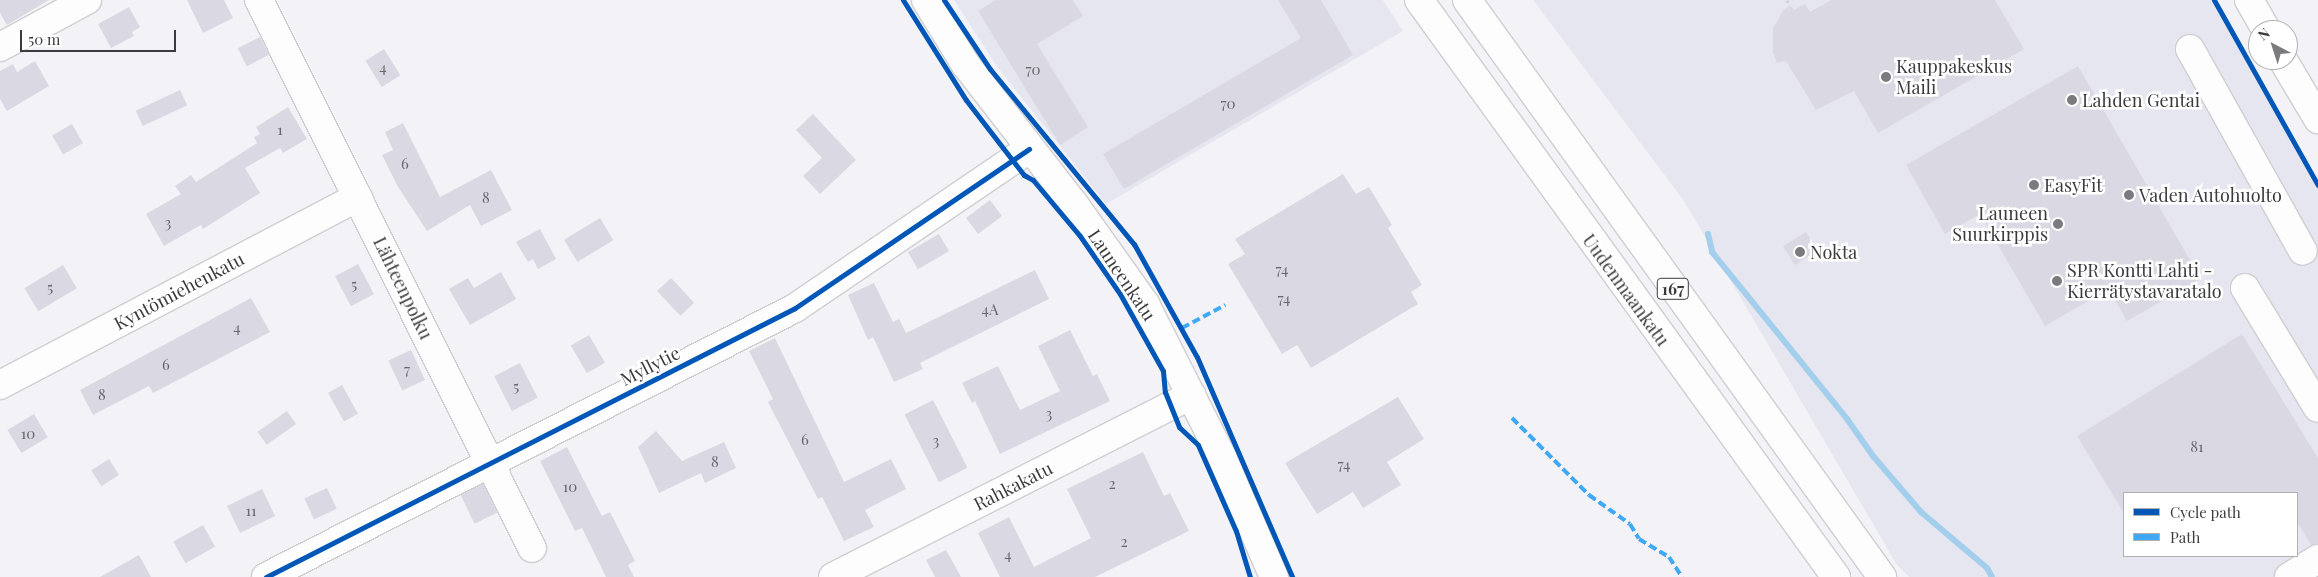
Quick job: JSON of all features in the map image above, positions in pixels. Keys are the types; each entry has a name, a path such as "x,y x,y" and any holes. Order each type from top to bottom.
{"street":[{"path":"0,47 87,0"},
{"name":"Lähteenpolku","path":"260,0 532,548"},
{"name":"Launeenkatu","path":"926,0 966,65 1029,149 1074,204 1145,304 1192,395 1274,577"},
{"name":"Uudenmaankatu","path":"1419,0 1593,245 1836,577"},
{"name":"167","path":"1467,0 1882,577"},
{"path":"2249,0 2260,20"},
{"path":"2190,49 2303,251"},
{"path":"2290,70 2318,118"},
{"name":"Myllytie","path":"266,577 795,308 1029,149"},
{"name":"Kyntömiehenkatu","path":"0,385 358,197"},
{"path":"2244,288 2318,408"},
{"name":"Rahkakatu","path":"833,577 1192,395"},
{"path":"2289,577 2318,559"}],"shaded area":[{"path":"954,0 1383,0 1403,31 1106,204 998,68"},
{"path":"1533,0 2213,0 2248,61 2248,70 2253,70 2318,182 2318,577 1909,577 1897,565 1684,201"}],"building":[{"path":"0,0 49,0 7,25 0,13"},
{"path":"187,0 224,0 233,18 203,33"},
{"path":"995,0 1073,0 1083,16 1037,44 1088,127 1060,145 978,11"},
{"path":"1278,0 1321,0 1353,55 1124,189 1103,154 1301,38"},
{"name":"Kauppakeskus Maili","path":"1831,0 1995,0 2024,49 1878,133 1854,91 1816,110 1786,61 1777,63 1773,53 1773,28 1783,11 1790,5 1794,10 1805,4 1810,12"},
{"path":"129,7 140,27 132,32 134,36 111,48 98,24"},
{"path":"260,37 269,55 247,66 238,48"},
{"path":"384,49 400,75 382,87 365,61"},
{"path":"35,61 49,86 7,111 0,99 0,71 13,64 17,72"},
{"path":"2078,66 2201,279 2127,321 2109,289 2045,326 1980,214 1945,234 1906,165"},
{"path":"180,90 187,105 143,126 136,111"},
{"path":"288,107 307,139 283,153 280,148 245,168 260,193 203,229 201,225 164,246 146,214 181,194 175,186 191,175 196,182 257,143 254,137 260,134 256,127"},
{"path":"813,114 856,160 820,194 803,176 822,158 796,130"},
{"path":"403,123 440,197 491,170 512,210 481,226 470,205 427,231 398,187 382,155 393,150 385,132"},
{"path":"72,124 83,143 63,155 52,136"},
{"path":"1343,174 1356,194 1369,187 1392,225 1388,228 1422,285 1411,292 1418,304 1311,368 1297,345 1282,354 1228,264 1245,254 1235,239"},
{"path":"990,200 1002,216 978,234 966,218"},
{"path":"600,218 613,240 577,262 564,240"},
{"path":"540,229 556,259 538,269 533,259 528,262 516,242"},
{"path":"1806,232 1818,251 1795,265 1783,246"},
{"path":"939,234 949,251 918,269 908,252"},
{"path":"358,264 374,294 351,306 335,276"},
{"path":"63,265 77,288 38,311 24,288"},
{"path":"1035,270 1049,299 920,363 923,369 894,382 873,337 868,340 848,295 874,283 893,322 899,319 906,333"},
{"path":"501,272 516,299 470,325 449,289 468,278 474,288"},
{"path":"671,278 694,303 680,316 657,291"},
{"path":"251,298 270,332 153,393 149,386 93,415 80,390"},
{"path":"1070,330 1093,376 1097,374 1110,401 1000,454 975,401 972,403 962,383 998,366 1020,410 1060,391 1038,346"},
{"path":"2242,334 2318,458 2318,543 2311,545 2298,524 2298,492 2123,492 2123,511 2077,436"},
{"path":"589,335 605,363 587,373 571,346"},
{"path":"775,338 844,482 891,459 906,489 865,510 874,527 844,541 822,497 818,499 768,402 773,399 749,351"},
{"path":"411,350 425,380 402,390 388,361"},
{"path":"520,363 538,398 512,411 494,376"},
{"path":"342,385 358,414 344,422 328,393"},
{"path":"1398,397 1424,439 1387,462 1401,485 1363,508 1353,492 1317,514 1285,463"},
{"path":"933,400 968,468 939,482 904,415"},
{"path":"287,411 296,424 267,445 258,432"},
{"path":"34,414 48,437 21,453 7,430"},
{"path":"656,431 682,461 724,442 736,468 705,483 701,473 659,493 638,447"},
{"path":"567,447 602,516 610,512 635,561 628,565 634,577 606,577 582,528 575,531 540,461"},
{"path":"1143,452 1164,496 1170,493 1189,531 1095,577 1000,577 978,533 1009,517 1034,567 1091,538 1067,489"},
{"path":"109,459 119,475 101,486 91,470"},
{"path":"483,484 497,513 475,524 461,495"},
{"path":"327,488 337,509 314,519 304,499"},
{"path":"262,489 275,516 240,533 227,506"},
{"path":"203,525 215,547 185,563 173,541"},
{"path":"946,550 961,577 935,577 926,560"},
{"path":"139,555 151,577 100,577"}],"waterway":[{"path":"1708,234 1712,252 1847,419 1873,456 1921,512 1987,568 1992,577"}],"marked path":[{"path":"1182,328 1225,305"},
{"path":"1512,418 1589,495 1630,524 1639,539 1669,557 1682,577"}],"cycle path":[{"path":"903,0 966,100 1024,175 1033,180 1080,236 1120,294 1163,371 1165,392 1179,427 1198,445 1236,531 1250,577"},
{"path":"944,0 990,69 1134,244 1197,357 1292,577"},
{"path":"2214,0 2318,185"},
{"path":"266,577 795,308 1029,149"}],"place":[{"name":"Kauppakeskus Maili","path":"1886,77"},
{"name":"Lahden Gentai","path":"2072,100"},
{"name":"EasyFit","path":"2034,185"},
{"name":"Vaden Autohuolto","path":"2129,195"},
{"name":"Launeen Suurkirppis","path":"2058,224"},
{"name":"Nokta","path":"1800,252"},
{"name":"SPR Kontti Lahti - Kierrätystavaratalo","path":"2057,281"}]}
